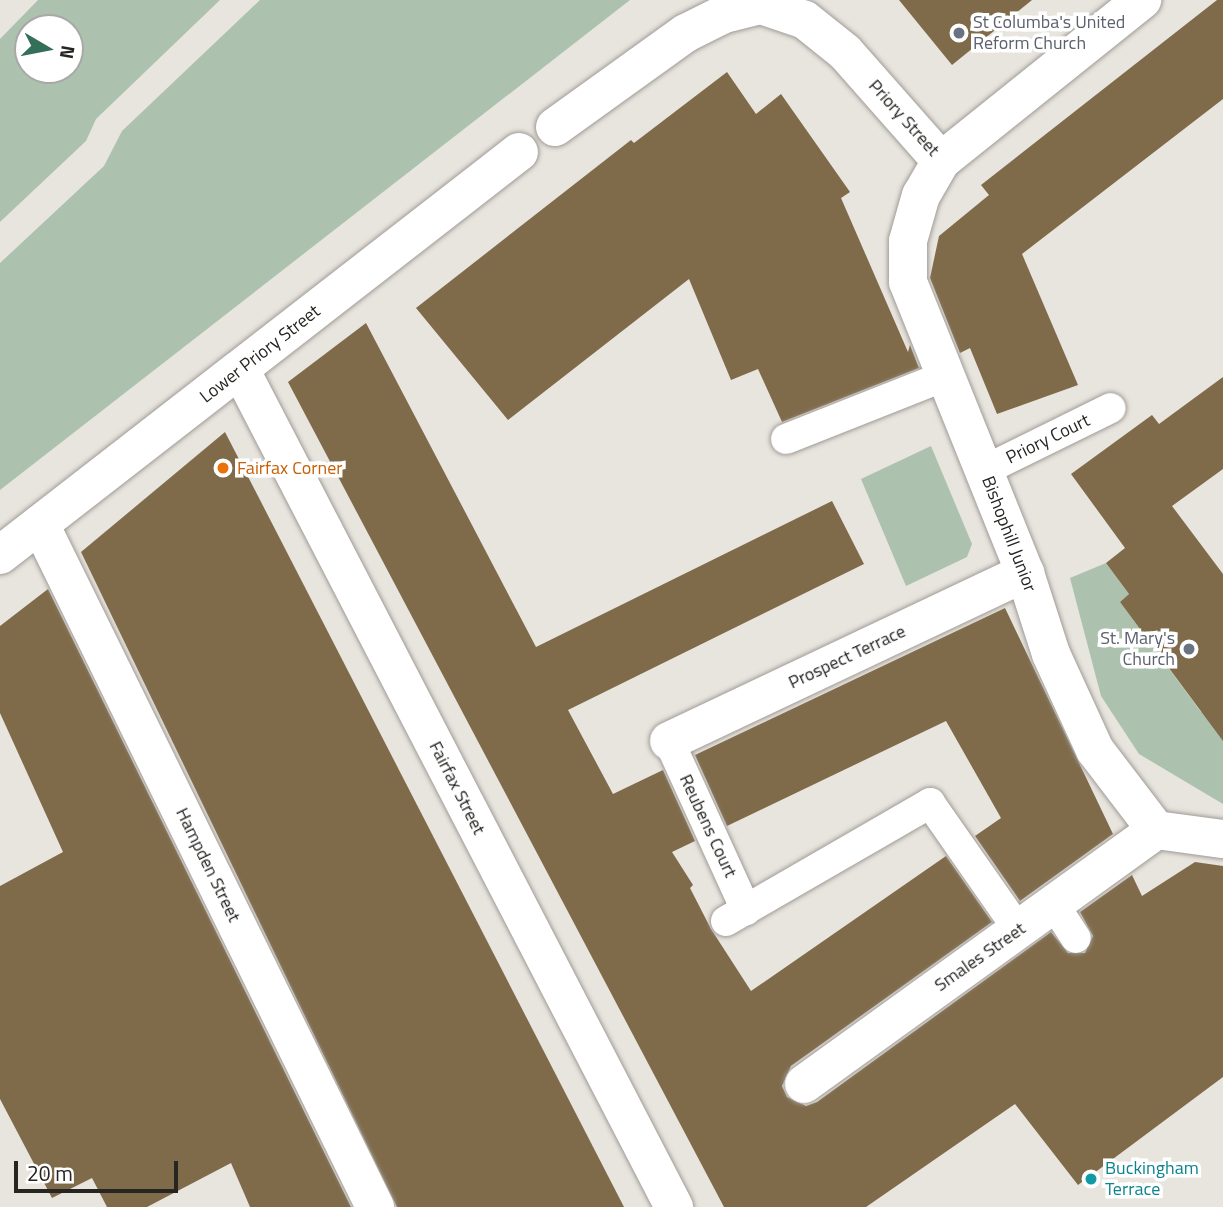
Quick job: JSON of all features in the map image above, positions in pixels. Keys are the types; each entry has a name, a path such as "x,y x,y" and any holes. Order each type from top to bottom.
{"street":[{"name":"Priory Street","path":"760,3 805,20 845,52 941,161 1142,0"},
{"path":"555,127 686,33 724,14 760,3"},
{"name":"Lower Priory Street","path":"0,555 519,152"},
{"name":"Bishophill Junior","path":"941,161 921,195 908,242 908,282 1025,573 1051,654 1095,750 1156,830"},
{"name":"Fairfax Street","path":"240,369 674,1207"},
{"name":"Hampden Street","path":"40,524 375,1207"},
{"name":"Prospect Terrace","path":"669,741 1025,573"},
{"path":"1156,830 1223,839"},
{"name":"Smales Street","path":"804,1084 1018,929 1055,906 1156,830"}],"lane":[{"path":"786,439 946,376"},
{"name":"Priory Court","path":"985,470 1111,408"},
{"name":"Reubens Court","path":"669,741 736,916 930,803 1018,929"},
{"path":"1055,906 1076,938"}],"green space":[{"path":"38,0 220,0 96,119 86,141 0,222 0,39 14,25 14,84 84,84 84,14 24,14"},
{"path":"260,0 630,0 0,490 0,263 104,166 122,131"},
{"path":"931,446 972,544 967,557 906,586 861,479"},
{"path":"1106,563 1129,594 1120,602 1201,712 1223,695 1223,804 1139,754 1101,696 1070,578"}],"building":[{"name":"St Columba's United Reform Church","path":"899,0 1032,0 952,65"},
{"path":"1217,0 1223,0 1223,99 1022,254 1078,385 997,414 970,348 960,353 930,278 939,236 989,195 981,185"},
{"path":"727,72 756,114 781,94 850,192 841,198 908,352 910,345 919,368 782,422 758,369 731,380 689,279 508,420 416,308 631,140 634,143"},
{"path":"366,323 536,647 832,501 864,564 568,710 613,794 663,770 695,841 672,852 693,885 690,888 711,929 751,991 946,856 992,922 791,1066 782,1086 787,1097 806,1106 817,1102 1051,932 1068,953 1085,953 1093,936 1080,912 1132,875 1142,896 1195,862 1223,866 1223,1077 1078,1185 1015,1104 866,1207 724,1207 288,382"},
{"path":"1223,377 1223,469 1172,506 1223,574 1223,741 1120,602 1129,594 1106,563 1125,548 1071,474 1152,415 1159,424"},
{"path":"225,432 624,1207 397,1207 81,552"},
{"path":"48,589 351,1207 250,1207 231,1163 147,1207 107,1207 92,1178 52,1198 0,1099 0,886 63,852 0,713 0,626"},
{"path":"1005,608 1113,834 1020,901 975,836 1001,818 946,721 727,826 695,755"}],"place":[{"name":"St Columba's United Reform Church","path":"959,33"},
{"name":"Fairfax Corner","path":"223,468"},
{"name":"St. Mary's Church","path":"1189,649"},
{"name":"Buckingham Terrace","path":"1091,1179"}]}
